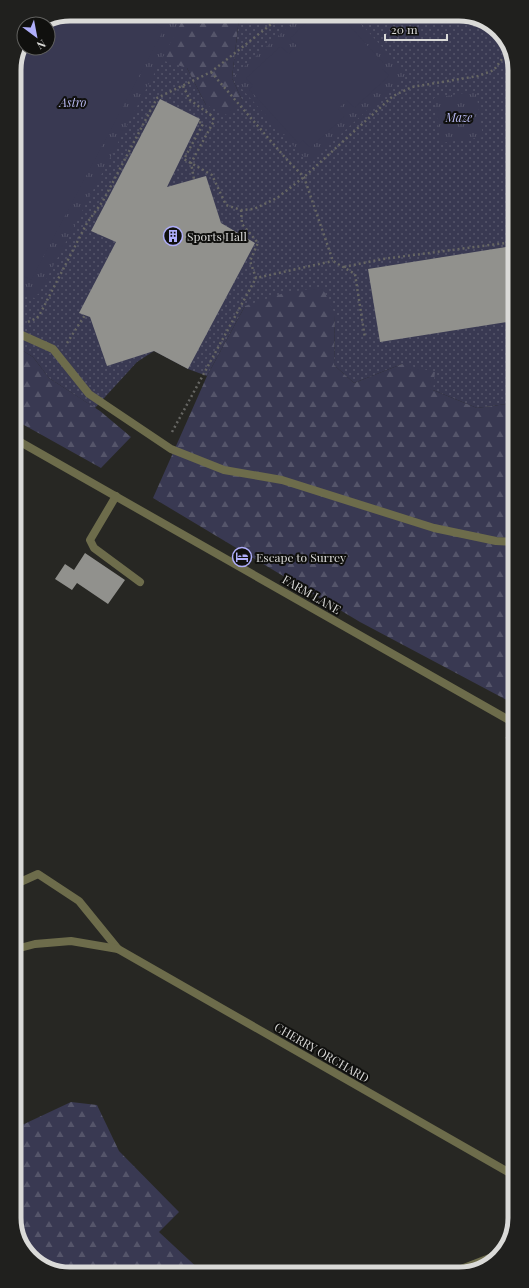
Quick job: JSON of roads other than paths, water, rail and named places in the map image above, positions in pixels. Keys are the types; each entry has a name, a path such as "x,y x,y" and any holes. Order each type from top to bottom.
{"street":[{"path":"21,335 52,349 88,394 171,449 224,470 282,480 434,528 496,541 508,542"},
{"name":"FARM LANE","path":"21,442 508,719"},
{"path":"116,496 90,540 94,548 140,582"},
{"name":"CHERRY ORCHARD","path":"21,882 38,874 79,901 118,949"},
{"name":"CHERRY ORCHARD","path":"21,948 35,944 71,941 118,949 508,1172"},
{"path":"469,1266 481,1261"}],"place":[{"name":"Sports Hall","path":"173,236"},
{"name":"Escape to Surrey","path":"242,557"}],"park label":[{"name":"Astro","path":"73,102"},
{"name":"Maze","path":"459,117"}]}
